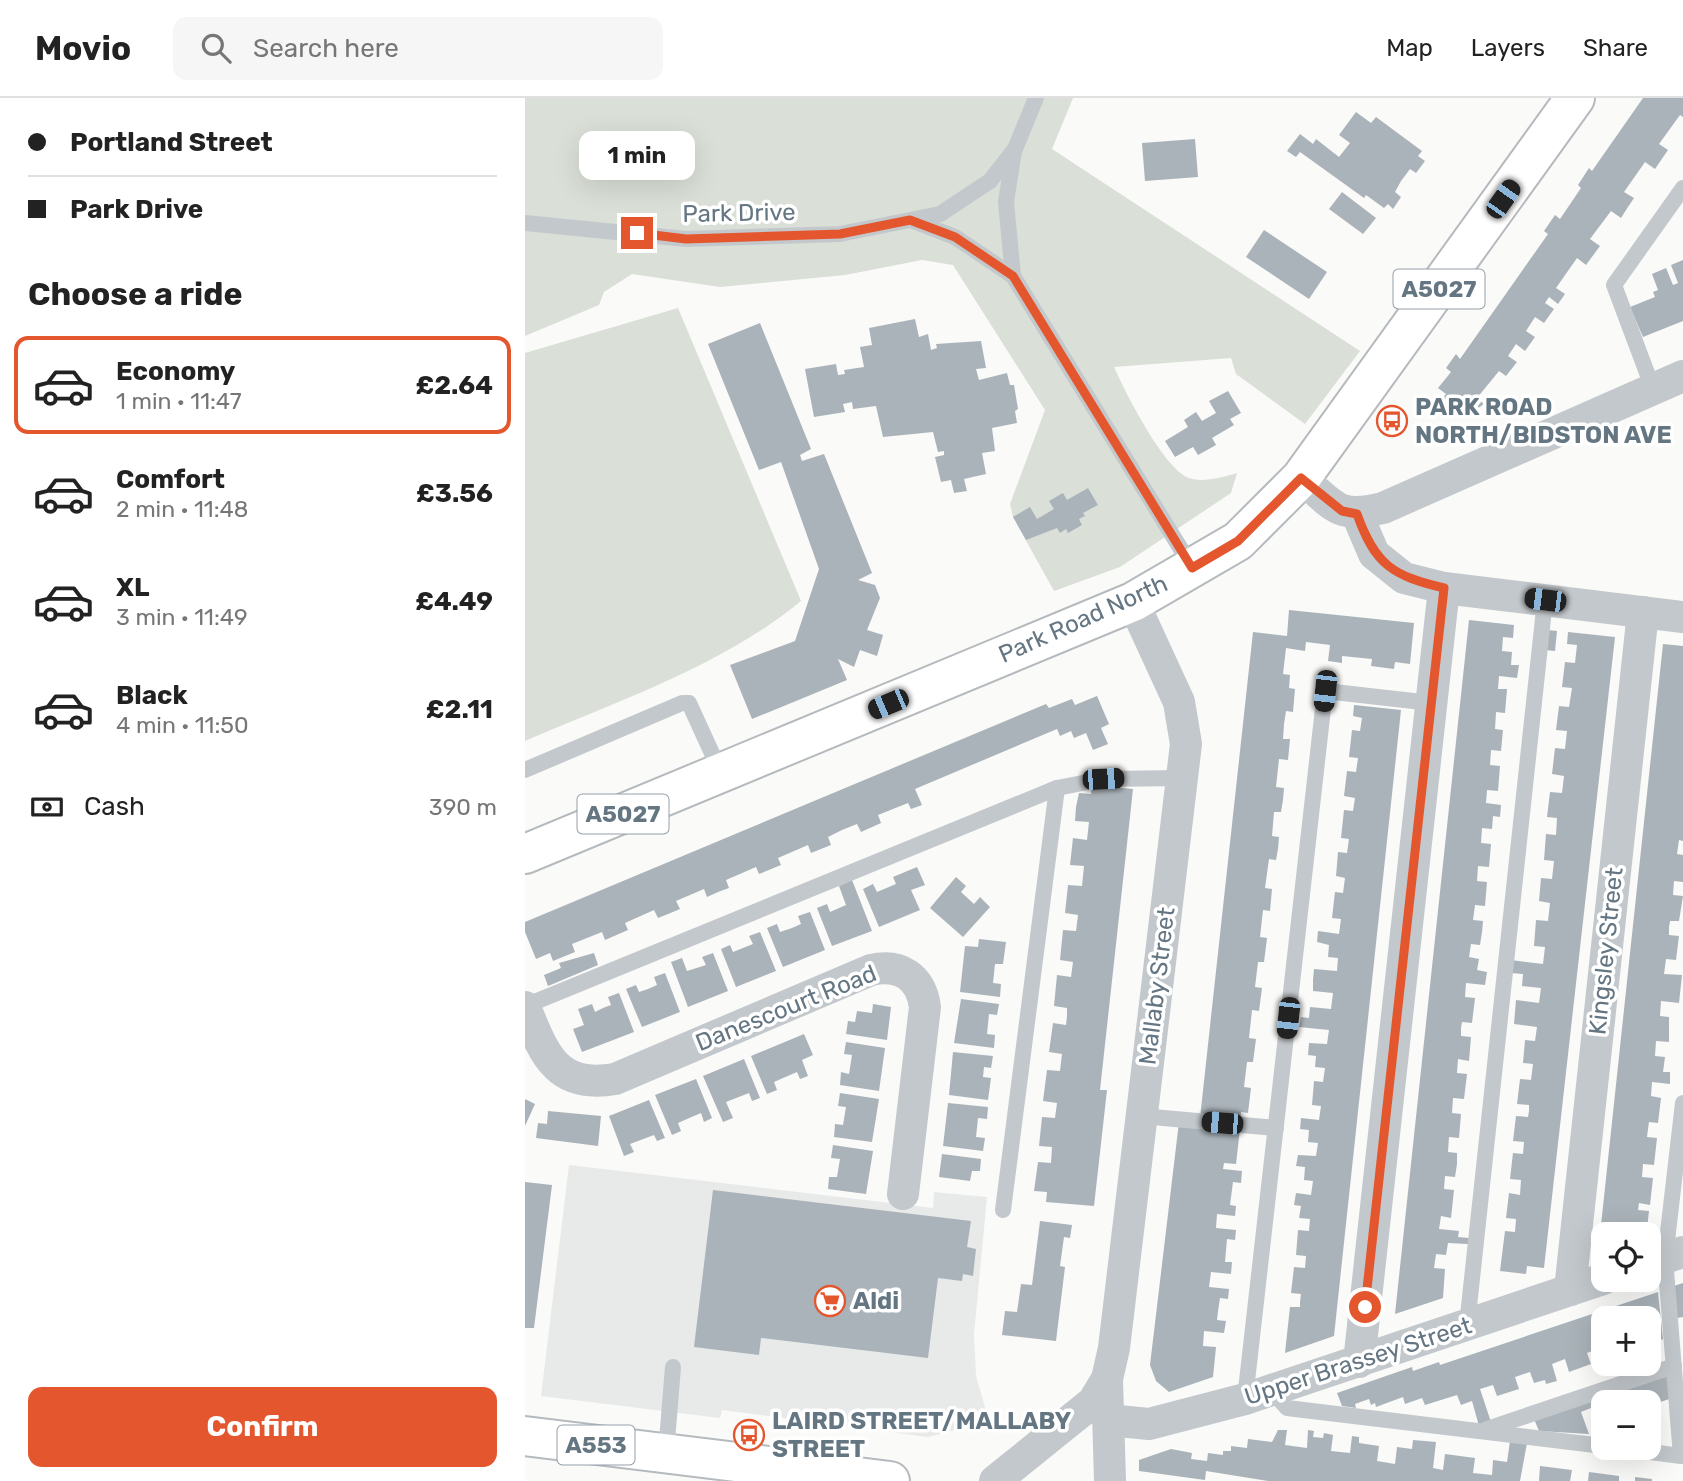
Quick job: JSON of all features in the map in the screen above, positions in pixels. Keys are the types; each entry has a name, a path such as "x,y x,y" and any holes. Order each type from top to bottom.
{"main road":[{"name":"Park Road North","path":"525,854 1133,602 1238,541 1301,478 1575,98"},
{"name":"A553","path":"525,1436 838,1478 890,1481"}],"street":[{"path":"1301,478 1342,511 1357,514 1383,508 1683,376"},
{"path":"1357,514 1374,554 1404,578 1444,588 1683,617"},
{"path":"1359,1362 1444,588"},
{"name":"Mallaby Street","path":"1110,1481 1107,1379 1114,1348 1186,744 1179,702 1133,602"},
{"name":"Kingsley Street","path":"1570,1290 1643,612"},
{"name":"Danescourt Road","path":"525,1007 548,1058 562,1072 579,1081 597,1082 615,1079 871,970 884,967 908,974 918,983 925,1007 903,1194"},
{"name":"Upper Brassey Street","path":"1108,1420 1149,1424 1258,1395 1591,1283"},
{"name":"Mallaby Street","path":"995,1481 1093,1402 1107,1379"}],"lane":[{"name":"Park Drive","path":"1013,276 1006,202 1015,149 1036,98"},
{"name":"Park Drive","path":"525,223 686,239 840,234 940,214 990,181 1015,149"},
{"path":"1653,389 1614,285 1683,188"},
{"name":"Park Drive","path":"910,220 955,237 1013,276 1192,568"},
{"path":"1467,1325 1545,600"},
{"path":"1431,703 1325,691 1276,1128 1258,1395 1287,1408 1591,1445"},
{"path":"525,770 682,703 689,703 720,773"},
{"path":"525,1007 1056,788 1103,779 1182,778"},
{"path":"1003,1210 1056,788"},
{"path":"1661,1458 1682,1463 1665,1258 1683,1103"},
{"path":"1141,1116 1276,1128"},
{"path":"1481,1431 1674,1366"},
{"path":"666,1453 673,1367"}],"shaded area":[{"path":"525,98 1073,98 1052,149 1360,351 1305,424 1236,374 1231,358 1114,367 1157,446 1179,472 1200,480 1237,473 1231,493 1120,567 1054,591 1013,517 1010,504 1045,410 953,265 922,260 845,275 720,287 632,274 604,292 599,305 525,336"},
{"path":"678,308 801,601 771,624 704,663 525,741 525,353"},
{"path":"569,1165 933,1208 934,1192 987,1197 974,1334 976,1376 989,1421 928,1437 722,1410 720,1418 541,1396"}],"building":[{"path":"1643,98 1683,98 1683,117 1680,115 1659,144 1668,150 1655,169 1645,162 1624,192 1634,198 1621,218 1611,211 1590,239 1600,246 1586,265 1577,258 1556,288 1565,294 1558,304 1549,297 1545,303 1554,309 1544,323 1535,317 1526,331 1535,337 1525,351 1516,344 1508,356 1517,362 1506,376 1499,371 1477,398 1484,404 1466,417 1442,399 1446,394 1438,388 1451,372 1446,368 1456,354 1460,359 1548,234 1544,231 1555,215 1560,219 1581,188 1578,185 1589,168 1592,171"},
{"path":"1356,112 1371,123 1376,117 1422,151 1418,156 1425,161 1416,173 1410,169 1401,181 1395,192 1401,197 1393,209 1388,204 1384,208 1366,195 1364,198 1300,152 1296,157 1287,151 1300,134 1313,144 1316,139 1339,157 1350,143 1339,135"},
{"path":"1195,139 1198,177 1145,181 1142,143"},
{"path":"1342,192 1376,218 1363,234 1329,209"},
{"path":"1264,230 1327,272 1309,299 1246,257"},
{"path":"1683,260 1683,321 1643,337 1630,307 1655,297 1653,292 1658,290 1652,274 1666,268 1673,285 1678,283 1671,265"},
{"path":"915,319 919,337 928,334 931,350 937,348 936,344 981,341 986,368 976,369 979,380 1007,373 1010,385 1014,385 1017,423 992,428 995,451 982,453 986,474 964,479 967,491 954,493 951,480 941,482 935,457 944,455 944,451 938,452 933,432 883,437 876,406 853,409 852,402 843,404 845,412 814,417 805,369 836,364 838,375 845,374 844,370 864,367 860,347 872,345 869,328"},
{"path":"760,323 811,449 800,455 802,461 824,454 872,573 858,580 875,585 880,598 867,630 883,635 877,656 860,650 854,667 838,659 847,680 752,719 730,665 795,641 819,569 781,462 759,470 708,344"},
{"path":"1228,391 1241,413 1230,419 1234,425 1212,438 1216,445 1198,455 1193,447 1175,457 1165,441 1188,427 1184,420 1196,412 1202,421 1216,413 1209,401"},
{"path":"1088,488 1098,505 1083,513 1085,516 1079,519 1082,525 1068,533 1066,529 1060,533 1057,528 1026,540 1013,517 1030,507 1037,519 1054,509 1049,501 1063,493 1067,500"},
{"path":"1289,610 1414,623 1410,664 1395,662 1394,669 1371,666 1372,659 1342,656 1342,663 1328,661 1330,645 1306,642 1305,651 1286,648 1283,674 1290,675 1289,688 1295,689 1293,712 1286,711 1284,724 1283,739 1290,739 1288,760 1279,759 1276,787 1284,788 1283,800 1281,812 1274,812 1272,836 1279,837 1278,849 1276,860 1269,859 1265,888 1272,889 1270,911 1263,910 1260,937 1267,938 1264,962 1258,962 1255,987 1262,988 1259,1011 1252,1010 1249,1038 1256,1039 1253,1062 1247,1062 1244,1087 1251,1088 1248,1113 1241,1112 1240,1122 1200,1118 1253,632 1287,636"},
{"path":"1469,620 1514,625 1513,638 1503,637 1502,651 1512,652 1511,665 1519,665 1517,678 1499,676 1498,689 1507,689 1505,713 1496,712 1495,729 1503,730 1501,751 1491,750 1490,765 1500,766 1498,791 1487,790 1486,803 1501,805 1500,817 1493,816 1492,829 1482,828 1481,843 1491,844 1489,867 1478,866 1477,881 1487,882 1485,906 1475,905 1473,920 1483,921 1482,932 1480,945 1471,944 1469,957 1479,959 1477,970 1487,972 1485,985 1466,983 1465,997 1475,998 1472,1023 1462,1022 1461,1028 1461,1036 1471,1037 1469,1061 1458,1059 1457,1073 1467,1074 1464,1099 1453,1098 1452,1113 1461,1114 1459,1138 1449,1137 1448,1152 1457,1153 1455,1177 1445,1176 1444,1189 1454,1190 1451,1218 1441,1216 1439,1229 1459,1231 1458,1237 1469,1238 1468,1244 1448,1243 1446,1255 1436,1254 1434,1268 1445,1269 1443,1298 1395,1314"},
{"path":"1548,630 1557,631 1555,651 1545,650"},
{"path":"1568,632 1615,637 1544,1268 1527,1266 1526,1274 1500,1271 1505,1231 1515,1232 1516,1219 1506,1218 1509,1193 1520,1195 1521,1180 1510,1179 1513,1153 1523,1154 1524,1142 1513,1141 1516,1116 1528,1117 1529,1111 1529,1105 1517,1104 1520,1079 1531,1080 1533,1064 1523,1063 1525,1040 1535,1041 1537,1027 1514,1024 1516,1000 1539,1003 1541,988 1522,986 1523,974 1510,973 1511,960 1543,964 1545,947 1534,946 1536,920 1548,921 1550,903 1539,901 1541,878 1552,879 1554,861 1544,860 1546,834 1556,835 1557,818 1547,817 1550,792 1562,793 1564,776 1552,774 1555,748 1565,749 1567,731 1556,730 1559,706 1569,707 1572,688 1562,687 1565,662 1575,663 1577,645 1567,644"},
{"path":"1663,644 1683,646 1683,841 1679,840 1677,854 1683,855 1683,882 1674,881 1673,895 1683,896 1679,921 1670,921 1669,927 1669,935 1679,936 1676,960 1666,959 1664,974 1682,975 1679,1003 1661,1001 1660,1016 1669,1017 1669,1042 1656,1041 1655,1056 1665,1057 1663,1072 1670,1072 1670,1084 1652,1082 1651,1096 1661,1098 1658,1123 1649,1122 1647,1137 1657,1138 1654,1165 1643,1164 1642,1177 1653,1178 1650,1205 1639,1203 1638,1210 1649,1211 1648,1222 1601,1222"},
{"path":"1097,696 1109,724 1101,728 1108,744 1093,750 1086,733 1074,738 1071,731 1060,736 1057,729 915,789 922,805 911,809 908,803 878,815 881,823 861,832 857,824 828,837 831,845 811,853 808,845 778,858 781,865 759,874 756,867 726,880 729,888 707,897 704,889 676,901 680,909 658,918 654,910 625,923 628,930 605,940 602,932 572,944 575,952 553,961 550,953 536,959 525,932 525,922 1046,704 1049,708 1072,699 1075,705"},
{"path":"1354,705 1401,710 1334,1336 1285,1353 1290,1307 1300,1307 1301,1294 1291,1293 1294,1267 1305,1268 1306,1256 1296,1255 1298,1230 1309,1231 1310,1219 1299,1218 1301,1206 1294,1205 1296,1193 1311,1195 1313,1181 1304,1180 1305,1167 1296,1166 1298,1155 1316,1156 1318,1143 1308,1142 1309,1130 1300,1129 1301,1118 1319,1120 1321,1106 1312,1105 1314,1081 1323,1082 1325,1068 1315,1067 1316,1056 1308,1055 1309,1043 1327,1044 1329,1030 1299,1027 1301,1017 1309,1018 1310,1007 1331,1009 1333,993 1313,991 1313,980 1314,969 1337,971 1338,958 1328,957 1329,945 1317,942 1318,931 1339,934 1341,919 1332,918 1335,892 1343,893 1345,878 1336,876 1338,852 1347,853 1349,839 1341,838 1344,810 1353,811 1355,798 1344,796 1347,771 1356,772 1358,758 1349,757 1352,730 1360,731 1362,718 1353,716"},
{"path":"1092,785 1133,789 1100,1090 1107,1090 1094,1206 1046,1202 1047,1192 1034,1191 1038,1162 1051,1163 1052,1147 1039,1146 1042,1117 1055,1118 1057,1103 1043,1101 1047,1070 1060,1071 1062,1054 1049,1052 1053,1023 1066,1025 1067,1008 1054,1006 1057,975 1071,977 1073,962 1060,960 1063,930 1076,931 1078,915 1065,913 1068,885 1082,886 1084,866 1070,865 1073,838 1087,840 1089,822 1075,821 1076,807 1079,793 1091,794"},
{"path":"917,867 925,885 911,890 920,910 879,927 863,889 873,884 877,892 896,884 893,877"},
{"path":"956,877 966,886 961,892 974,904 980,897 990,907 963,937 930,908"},
{"path":"852,880 872,931 832,946 817,908 827,904 830,912 846,905 839,886"},
{"path":"810,912 825,950 783,967 767,928 777,924 780,932 792,928 801,924 798,916"},
{"path":"760,932 776,971 736,987 721,949 730,945 733,952 753,944 749,936"},
{"path":"979,939 1006,942 1003,964 995,964 993,983 1001,984 1000,997 960,992 965,946 978,947"},
{"path":"594,953 598,965 548,986 544,975 561,968 559,963"},
{"path":"713,953 728,991 688,1007 671,962 682,958 687,971 706,965 702,957"},
{"path":"665,973 680,1012 642,1027 626,989 636,985 639,992 648,989 657,985 654,977"},
{"path":"619,993 634,1032 582,1052 573,1029 584,1025 578,1009 592,1004 595,1012 611,1005 608,997"},
{"path":"961,999 999,1004 997,1015 989,1014 987,1034 995,1035 994,1048 954,1043"},
{"path":"873,1004 891,1007 887,1040 846,1034 848,1021 855,1022 857,1011 872,1013"},
{"path":"804,1034 813,1055 802,1060 808,1076 800,1079 797,1072 783,1078 774,1082 777,1090 767,1094 751,1056"},
{"path":"846,1042 885,1048 879,1091 840,1085 841,1072 849,1074 852,1055 844,1054"},
{"path":"953,1052 993,1056 991,1068 984,1067 983,1077 991,1078 988,1100 949,1095"},
{"path":"744,1059 760,1098 752,1101 749,1093 726,1102 733,1118 723,1122 703,1076"},
{"path":"696,1079 712,1118 704,1122 701,1113 678,1123 681,1131 672,1135 655,1095"},
{"path":"840,1093 879,1099 872,1142 834,1137 835,1124 843,1125 846,1107 838,1106"},
{"path":"525,1099 535,1104 525,1126"},
{"path":"649,1100 665,1138 657,1141 654,1135 630,1144 634,1152 624,1156 609,1116"},
{"path":"948,1103 988,1107 987,1119 978,1118 976,1137 985,1138 983,1151 943,1146"},
{"path":"548,1111 601,1116 598,1146 536,1138 538,1123 547,1124"},
{"path":"1179,1122 1240,1129 1236,1164 1224,1163 1223,1169 1242,1171 1241,1183 1233,1182 1230,1205 1236,1206 1235,1216 1217,1214 1216,1228 1236,1230 1235,1240 1227,1239 1225,1262 1232,1262 1231,1274 1211,1272 1209,1287 1229,1289 1228,1299 1220,1298 1218,1311 1217,1320 1226,1321 1224,1333 1204,1331 1203,1346 1216,1347 1213,1377 1169,1392 1156,1381 1150,1365"},
{"path":"833,1145 873,1151 866,1194 828,1189 829,1177 837,1177 840,1159 831,1158"},
{"path":"942,1154 981,1159 980,1171 972,1171 970,1181 939,1177"},
{"path":"525,1182 552,1185 534,1328 525,1328"},
{"path":"713,1190 971,1221 967,1247 976,1249 973,1276 963,1274 962,1281 938,1278 928,1358 761,1338 759,1355 694,1347"},
{"path":"1040,1221 1072,1225 1070,1238 1064,1237 1060,1266 1065,1267 1056,1341 1002,1335 1005,1311 1017,1312 1021,1284 1032,1285"},
{"path":"1683,1283 1683,1317 1677,1318 1674,1286"},
{"path":"1658,1292 1659,1306 1616,1306"},
{"path":"1591,1314 1591,1351 1587,1353 1591,1364 1569,1372 1565,1359 1552,1364 1557,1381 1534,1383 1530,1372 1515,1377 1519,1389 1497,1396 1493,1385 1480,1389 1491,1422 1479,1426 1472,1401 1461,1405 1457,1395 1425,1405 1422,1398 1405,1404 1403,1397 1376,1407 1375,1403 1371,1405 1369,1399 1355,1404 1356,1408 1342,1406 1337,1393 1412,1367 1413,1371 1439,1362 1440,1365"},
{"path":"1664,1374 1670,1379 1672,1398 1661,1402 1661,1390 1618,1390 1661,1376"},
{"path":"1591,1399 1591,1408 1581,1412 1589,1434 1539,1431 1534,1419"},
{"path":"1278,1430 1287,1430 1285,1445 1307,1448 1308,1430 1314,1431 1313,1437 1323,1438 1324,1433 1333,1435 1331,1451 1350,1453 1352,1436 1359,1437 1359,1443 1379,1446 1377,1461 1395,1464 1397,1447 1412,1449 1413,1440 1436,1442 1433,1468 1443,1470 1445,1454 1475,1458 1473,1473 1492,1475 1493,1460 1507,1462 1510,1441 1527,1443 1520,1481 1268,1481 1206,1471 1205,1480 1139,1471 1139,1460 1171,1449 1192,1453 1191,1459 1207,1461 1208,1453 1223,1455 1223,1451 1231,1451 1231,1446 1247,1448 1248,1439 1272,1442"},
{"path":"1540,1466 1572,1470 1570,1481 1539,1481"},
{"path":"1589,1472 1619,1476 1619,1481 1588,1481"},
{"path":"1635,1477 1652,1479 1652,1481 1635,1481"}],"place":[{"name":"PARK ROAD NORTH/BIDSTON AVE","path":"1392,421"},
{"name":"Aldi","path":"830,1301"},
{"name":"LAIRD STREET/MALLABY STREET","path":"749,1435"}],"route":[{"path":"637,233 686,239 840,234 910,220 955,237 1013,276 1192,568 1238,541 1301,478 1342,511 1357,514 1374,554 1404,578 1444,588 1365,1307"}]}
